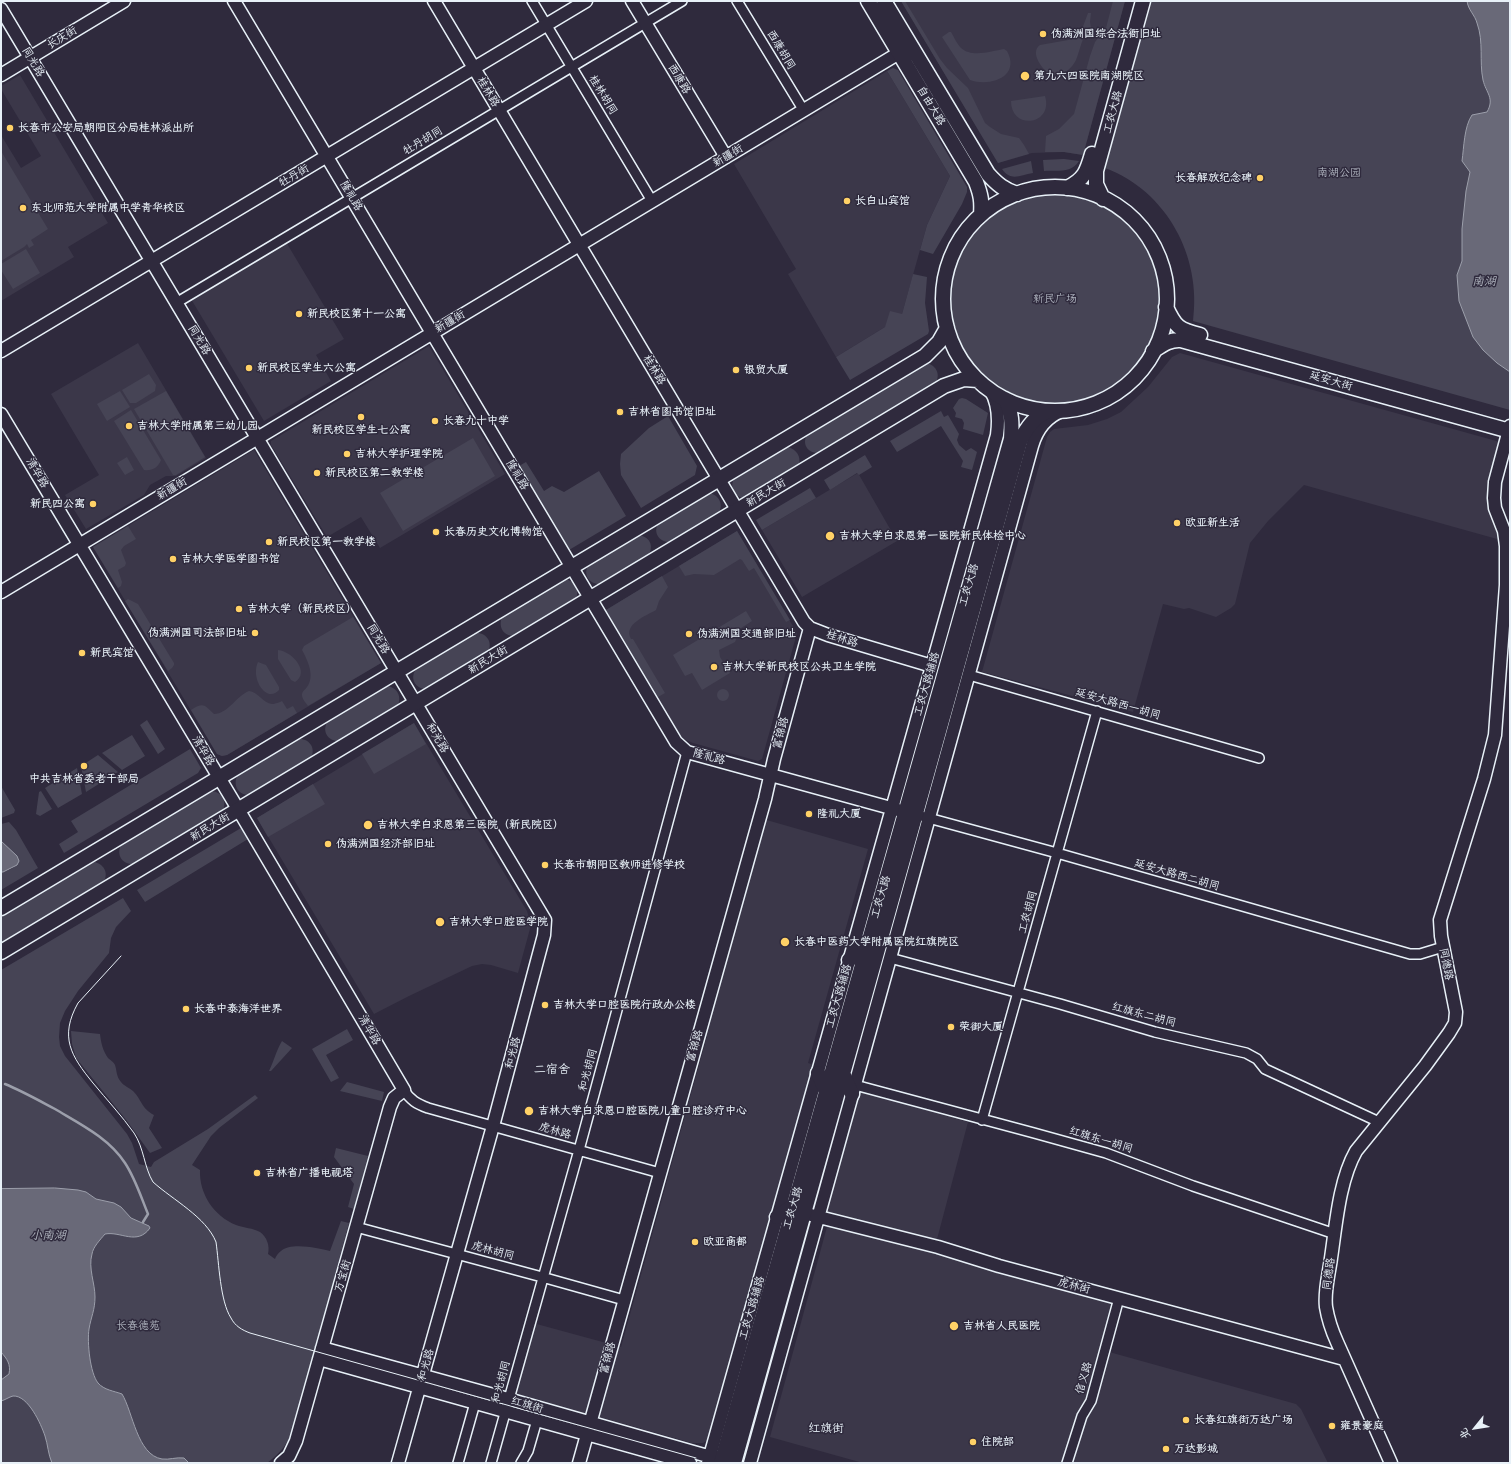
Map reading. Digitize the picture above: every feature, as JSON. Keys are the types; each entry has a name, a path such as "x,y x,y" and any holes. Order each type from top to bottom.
{"main road":[{"name":"自由大路","path":"868,1 976,182 981,194 981,215"},
{"name":"自由大路","path":"884,1 988,174 1001,187 1017,194"},
{"name":"工农大路","path":"1067,188 1081,180 1088,169 1134,1"},
{"name":"工农大路","path":"1103,199 1096,184 1096,172 1143,1"},
{"path":"1041,188 1067,188 1085,192 1103,199 1127,214 1140,227 1156,252 1164,275 1166,287 1166,307 1161,334 1154,351 1137,375 1119,391 1098,402 1074,409 1048,411 1026,407 1005,399 991,391 978,380 960,358 954,348 947,328 943,300 945,276 948,264 958,241 969,226 981,215 1003,200 1017,194 1041,188"},
{"name":"延安大街","path":"1166,307 1172,320 1184,331 1399,390 1510,428"},
{"path":"1,908 925,356 939,342 947,328"},
{"name":"延安大街","path":"1154,351 1174,339 1181,340 1510,428"},
{"name":"新民大街","path":"1,952 944,386 964,379 978,380"},
{"name":"工农大路","path":"721,1462 799,1209 843,1073 910,813 1010,439 1012,418 1005,399"},
{"name":"工农大路","path":"799,1209 826,1092 868,943 910,813 1020,442 1030,423 1039,415 1048,411"},
{"path":"849,960 868,943"},
{"path":"818,1073 826,1092"},
{"path":"843,1073 854,1089"},
{"path":"777,1217 799,1209"}],"street":[{"name":"长庆街","path":"1,76 124,1"},
{"name":"隆礼路","path":"234,1 676,742 687,752 910,813"},
{"name":"桂林路","path":"434,1 804,622 810,628 828,636 932,666"},
{"name":"桂林胡同","path":"532,1 652,201"},
{"name":"牡丹街","path":"1,351 586,1"},
{"name":"西康路","path":"632,1 726,157"},
{"name":"牡丹胡同","path":"176,303 682,1"},
{"name":"西康胡同","path":"738,1 804,111"},
{"name":"同光路","path":"1,9 397,671"},
{"name":"新疆街","path":"1,592 899,53"},
{"name":"工农大路辅路","path":"750,1463 890,958 932,666 997,435 998,411 991,391"},
{"name":"工农大路辅路","path":"721,1462 777,1217 849,960 969,675 1035,436 1044,422 1062,411"},
{"name":"清华路","path":"1,414 238,809 404,1090"},
{"name":"同德路","path":"1392,1463 1330,1325 1326,1307 1326,1291 1345,1177 1350,1163 1356,1152 1379,1122 1450,1034 1455,1023 1456,1012 1443,948 1440,920 1484,779 1495,735 1506,585 1504,531 1495,508 1494,498 1495,482 1510,428"},
{"name":"富锦路","path":"578,1463 771,774 810,628"},
{"name":"和光路","path":"397,671 545,920 544,934 493,1126 398,1463"},
{"name":"延安大路西一胡同","path":"969,675 1260,758"},
{"name":"工农胡同","path":"982,1120 1097,711"},
{"name":"和光胡同","path":"490,1463 579,1150 687,752"},
{"name":"延安大路西二胡同","path":"910,813 1410,954 1420,954 1443,948"},
{"name":"红旗东二胡同","path":"890,958 1155,1032 1246,1053 1257,1059 1265,1069 1379,1122"},
{"name":"红旗东一胡同","path":"854,1089 1034,1133 1106,1153 1193,1186 1335,1234"},
{"name":"虎林路","path":"404,1090 416,1104 422,1106 660,1173"},
{"name":"万宝街","path":"288,1461 296,1441 392,1102 394,1098 404,1090"},
{"name":"虎林街","path":"799,1209 818,1217 938,1247 999,1266 1344,1359"},
{"name":"虎林胡同","path":"356,1227 542,1276 624,1300"},
{"name":"信义路","path":"1067,1463 1082,1416 1091,1401 1119,1298"},
{"name":"红旗街","path":"321,1354 421,1381 508,1399 690,1463"},
{"name":"红旗街","path":"421,1381 475,1403 537,1420 588,1428 721,1462"},
{"path":"458,1463 475,1403"},
{"path":"521,1463 528,1451 537,1420"}],"shaded area":[{"name":"第九六四医院南湖院区","path":"901,1 1125,1 1083,155 1064,152 1032,153 998,163"},
{"name":"长白山宾馆","path":"887,71 950,176 927,225 902,314 885,327 836,357 788,274 796,269 734,164"},
{"path":"20,75 108,223 68,247 74,257 1,301 1,135 21,168 41,156 1,89 1,86"},
{"path":"286,242 344,339 316,355 331,381 264,421 191,299"},
{"name":"吉林大学附属第三幼儿园","path":"138,343 206,458 176,476 166,476 150,485 144,495 86,529 65,495 99,475 51,394"},
{"path":"429,346 505,474 380,548 361,517 327,537 271,445 271,441"},
{"path":"1180,353 1500,442 1488,490 1489,499 1498,530 1497,539 1304,485 1268,521 1250,543 1235,604 1231,608 1216,617 1189,608 1184,609 1163,604 1133,712 982,672 1047,437 1050,432 1054,429 1088,425 1107,419 1121,412 1148,387 1172,357"},
{"name":"吉林大学（新民校区）","path":"254,450 381,663 227,755 222,756 217,754 93,547"},
{"name":"吉林大学白求恩第一医院新民体检中心","path":"858,473 897,541 802,597 762,530"},
{"name":"吉林大学新民校区公共卫生学院","path":"737,531 797,633 762,759 758,761 693,743 680,735 606,610"},
{"path":"414,723 527,911 531,925 518,973 491,965 482,964 472,966 374,1014 257,818"},
{"path":"763,819 868,849 808,1063 814,1065 710,1436 708,1440 703,1443 692,1443 514,1393 533,1323 621,1347 707,1036 703,1034"},
{"path":"858,1091 968,1122 936,1243 824,1214"},
{"name":"吉林省人民医院","path":"828,1223 1115,1302 1102,1350 1296,1404 1301,1409 1328,1463 863,1463 770,1437"}],"green space":[{"path":"901,1 905,1 940,59 947,68 968,88 985,123 1001,134 1019,138 1029,154 998,163"},
{"path":"1113,1 1125,1 1083,155 1064,152 1045,152 1046,136 1059,129 1074,114 1090,56 1095,42 1106,28"},
{"name":"南湖公园","path":"1152,1 1510,1 1510,410 1193,321 1194,297 1192,273 1176,229 1162,210 1146,193 1127,179 1105,168"},
{"path":"1088,13 1091,13 1091,28 1083,39 1076,60 1062,75 1057,78 1050,76 1038,61 1036,56 1037,48 1040,45 1074,39 1081,32"},
{"path":"951,32 961,48 971,53 1004,49 1007,51 1010,60 1010,67 1007,73 994,81 978,82 970,80 942,37"},
{"path":"893,68 898,70 967,187 967,192 962,204 933,254 920,250 927,225 950,176 887,71"},
{"path":"1045,96 1046,106 1043,113 1038,118 1031,121 1024,120 1018,117 1013,111 1011,101"},
{"path":"1,151 48,229 31,240 34,245 29,248 27,244 1,261"},
{"path":"1064,159 1079,161 1068,170 1044,171 1043,160"},
{"path":"1031,161 1033,173 1012,177 1005,173 1002,169"},
{"name":"新民广场","path":"1055,195 1075,197 1104,207 1121,219 1135,233 1147,250 1151,259 1157,279 1159,299 1157,319 1147,348 1135,365 1121,379 1104,391 1095,395 1075,401 1055,403 1035,401 1006,391 989,379 975,365 963,348 959,339 953,319 951,299 953,279 963,250 975,233 989,219 1006,207 1015,203 1035,197"},
{"path":"26,249 40,273 13,289 1,270 1,264"},
{"path":"913,274 927,277 925,303 929,331 928,334 850,380 836,357 885,327 890,311 902,314"},
{"path":"927,363 933,366 937,371 938,377 935,384 820,453 812,452 806,447 805,440 808,433"},
{"path":"149,374 156,385 155,391 136,403 130,403 122,390"},
{"path":"120,391 130,407 107,421 97,404"},
{"path":"166,391 205,457 176,475 173,475 134,409"},
{"path":"962,398 988,413 983,435 963,429 964,423 962,419 955,417 956,413 953,408 959,399"},
{"path":"131,410 161,460 156,467 150,470 144,470 114,421"},
{"path":"941,411 944,417 948,415 959,434 957,440 959,445 966,451 971,448 977,452 972,470 961,467 963,461 941,426 897,452 890,441"},
{"path":"668,416 697,466 695,475 641,508 621,475 621,454 649,428"},
{"path":"473,438 495,476 403,531 380,493"},
{"path":"788,447 798,454 799,465 747,498 739,497 734,492 732,485 735,477"},
{"path":"865,455 872,467 859,475 857,473 830,490 824,480"},
{"path":"127,457 134,470 125,475 117,463"},
{"path":"526,462 544,491 552,486 564,492 599,471 626,516 569,550 519,468 519,466"},
{"path":"810,488 816,498 762,530 756,520"},
{"path":"710,493 716,496 720,501 721,508 718,515 671,542 660,539 656,529 659,522"},
{"path":"128,526 136,539 124,546 121,550 126,563 125,566 118,570 122,582 121,586 118,588 93,547"},
{"path":"737,531 790,620 786,622 754,568 749,571 740,559 714,575 694,574 685,576 679,566"},
{"path":"640,535 647,538 650,543 651,549 648,556 601,584 590,581 586,571 589,564"},
{"path":"662,576 668,587 659,601 656,610 637,621 630,629 629,634 665,693 658,697 606,610"},
{"path":"562,579 567,579 576,586 577,596 575,600 516,636 508,635 502,630 501,619 503,615"},
{"path":"128,599 138,604 174,663 172,668 168,671 125,601"},
{"path":"746,611 752,621 741,628 735,642 719,650 720,657 730,673 702,690 692,673 685,676 673,655"},
{"path":"353,617 381,663 308,706 302,695 309,683 311,673 302,650 304,646"},
{"path":"475,633 483,634 488,639 490,646 487,654 428,689 417,686 413,676 416,669"},
{"path":"278,650 290,655 298,663 301,673 295,682 291,680 278,659"},
{"path":"258,662 266,665 279,687 279,690 274,694 265,692 258,682 256,669"},
{"path":"385,686 393,688 398,693 399,703 397,707 340,741 329,738 325,728 328,721"},
{"path":"721,689 725,689 729,695 725,701 721,701 717,697 717,693"},
{"path":"249,691 255,693 266,702 273,704 282,701 287,709 293,706 297,713 227,755 222,756 217,754 191,710 201,705 208,708 214,714 219,713 228,708 244,693"},
{"path":"147,720 165,749 158,754 140,725"},
{"path":"414,723 426,744 374,774 362,754"},
{"path":"132,735 145,756 122,770 102,753"},
{"path":"298,739 306,740 311,745 313,752 310,760 251,795 243,794 237,789 236,778 238,774"},
{"path":"190,749 201,768 198,773 64,853 59,844 78,832 71,821"},
{"path":"98,755 118,772 86,792 81,766"},
{"path":"77,768 82,794 58,808 45,788"},
{"path":"313,784 325,804 268,837 257,818"},
{"path":"1,786 15,810 14,813 1,818"},
{"path":"41,791 52,809 40,816 36,814 39,792"},
{"path":"210,791 218,793 223,798 224,808 222,812 134,864 123,861 119,851 122,843"},
{"path":"9,822 16,830 38,868 1,890 1,872 14,867 19,861 17,856 1,841 1,824"},
{"path":"241,828 248,839 145,902 137,890"},
{"path":"95,862 101,865 105,870 106,876 103,883 1,945 1,915 87,864"},
{"name":"长春德苑","path":"123,898 131,911 116,927 111,938 109,953 78,991 65,1011 60,1023 59,1037 60,1046 65,1056 127,1134 132,1143 139,1164 151,1167 154,1162 208,1129 255,1095 258,1098 211,1136 192,1165 200,1170 202,1187 209,1203 228,1221 260,1232 267,1242 269,1248 268,1254 275,1259 277,1255 285,1248 291,1247 305,1246 330,1251 341,1221 349,1223 334,1278 336,1279 291,1436 280,1451 267,1463 1,1463 1,970"},
{"path":"347,1029 353,1040 326,1055 339,1078 331,1082 312,1049"},
{"path":"71,1031 100,1034 104,1050 108,1058 114,1064 119,1080 136,1094 146,1110 154,1115 149,1128 162,1148 150,1153 127,1121 76,1058 72,1044"},
{"path":"282,1041 292,1048 271,1071 269,1071 278,1048"},
{"path":"347,1082 384,1092 382,1101 340,1091"},
{"path":"336,1148 368,1156 354,1209 348,1207 354,1184 334,1157"}],"water":[{"name":"南湖","path":"1467,1 1510,1 1510,372 1497,363 1483,350 1473,337 1459,301 1457,275 1462,261 1462,229 1466,191 1470,172 1462,161 1465,137 1467,125 1472,115 1487,112 1490,103 1483,80 1479,30"},
{"path":"1,841 17,856 19,861 17,865 3,872 1,872"},
{"name":"小南湖","path":"55,1188 86,1192 96,1199 114,1203 121,1207 131,1218 149,1226 150,1228 140,1236 134,1237 117,1234 105,1234 93,1251 91,1270 95,1297 88,1335 90,1357 93,1372 98,1383 106,1389 122,1394 141,1441 147,1450 154,1456 162,1459 184,1458 189,1463 52,1463 43,1431 29,1405 19,1397 13,1396 1,1401 1,1380 9,1374 9,1367 8,1362 1,1352 1,1189"}],"waterway":[{"path":"5,1084 74,1120 111,1146 125,1163 138,1188 148,1214 143,1222"}],"tram line":[{"path":"121,956 78,1003 72,1015 69,1026 70,1046 85,1073 134,1133 140,1145 153,1182 188,1209 205,1225 211,1233 216,1242 220,1282 224,1302 227,1311 237,1325 250,1333 696,1458"}],"place":[{"name":"伪满洲国综合法衙旧址","path":"1043,34"},
{"name":"第九六四医院南湖院区","path":"1025,76"},
{"name":"长春市公安局朝阳区分局桂林派出所","path":"10,128"},
{"name":"长春解放纪念碑","path":"1260,178"},
{"name":"长白山宾馆","path":"847,201"},
{"name":"东北师范大学附属中学青华校区","path":"23,208"},
{"name":"新民校区第十一公寓","path":"299,314"},
{"name":"新民校区学生六公寓","path":"249,368"},
{"name":"银贸大厦","path":"736,370"},
{"name":"吉林省图书馆旧址","path":"620,412"},
{"name":"新民校区学生七公寓","path":"361,417"},
{"name":"长春九十中学","path":"435,421"},
{"name":"吉林大学附属第三幼儿园","path":"129,426"},
{"name":"吉林大学护理学院","path":"347,454"},
{"name":"新民校区第二教学楼","path":"317,473"},
{"name":"新民四公寓","path":"93,504"},
{"name":"欧亚新生活","path":"1177,523"},
{"name":"长春历史文化博物馆","path":"436,532"},
{"name":"吉林大学白求恩第一医院新民体检中心","path":"830,536"},
{"name":"新民校区第一教学楼","path":"269,542"},
{"name":"吉林大学医学图书馆","path":"173,559"},
{"name":"吉林大学（新民校区）","path":"239,609"},
{"name":"伪满洲国司法部旧址","path":"255,633"},
{"name":"伪满洲国交通部旧址","path":"689,634"},
{"name":"新民宾馆","path":"82,653"},
{"name":"吉林大学新民校区公共卫生学院","path":"714,667"},
{"name":"中共吉林省委老干部局","path":"84,766"},
{"name":"隆礼大厦","path":"809,814"},
{"name":"吉林大学白求恩第三医院（新民院区）","path":"368,825"},
{"name":"伪满洲国经济部旧址","path":"328,844"},
{"name":"长春市朝阳区教师进修学校","path":"545,865"},
{"name":"吉林大学口腔医学院","path":"440,922"},
{"name":"长春中医药大学附属医院红旗院区","path":"785,942"},
{"name":"吉林大学口腔医院行政办公楼","path":"545,1005"},
{"name":"长春中泰海洋世界","path":"186,1009"},
{"name":"荣御大厦","path":"951,1027"},
{"name":"吉林大学白求恩口腔医院儿童口腔诊疗中心","path":"529,1111"},
{"name":"吉林省广播电视塔","path":"257,1173"},
{"name":"欧亚商都","path":"695,1242"},
{"name":"吉林省人民医院","path":"954,1326"},
{"name":"长春红旗街万达广场","path":"1186,1420"},
{"name":"雍景豪庭","path":"1332,1426"},
{"name":"住院部","path":"973,1442"},
{"name":"万达影城","path":"1166,1449"}],"district":[{"name":"二宿舍","path":"552,1070"},
{"name":"红旗街","path":"826,1429"}]}
